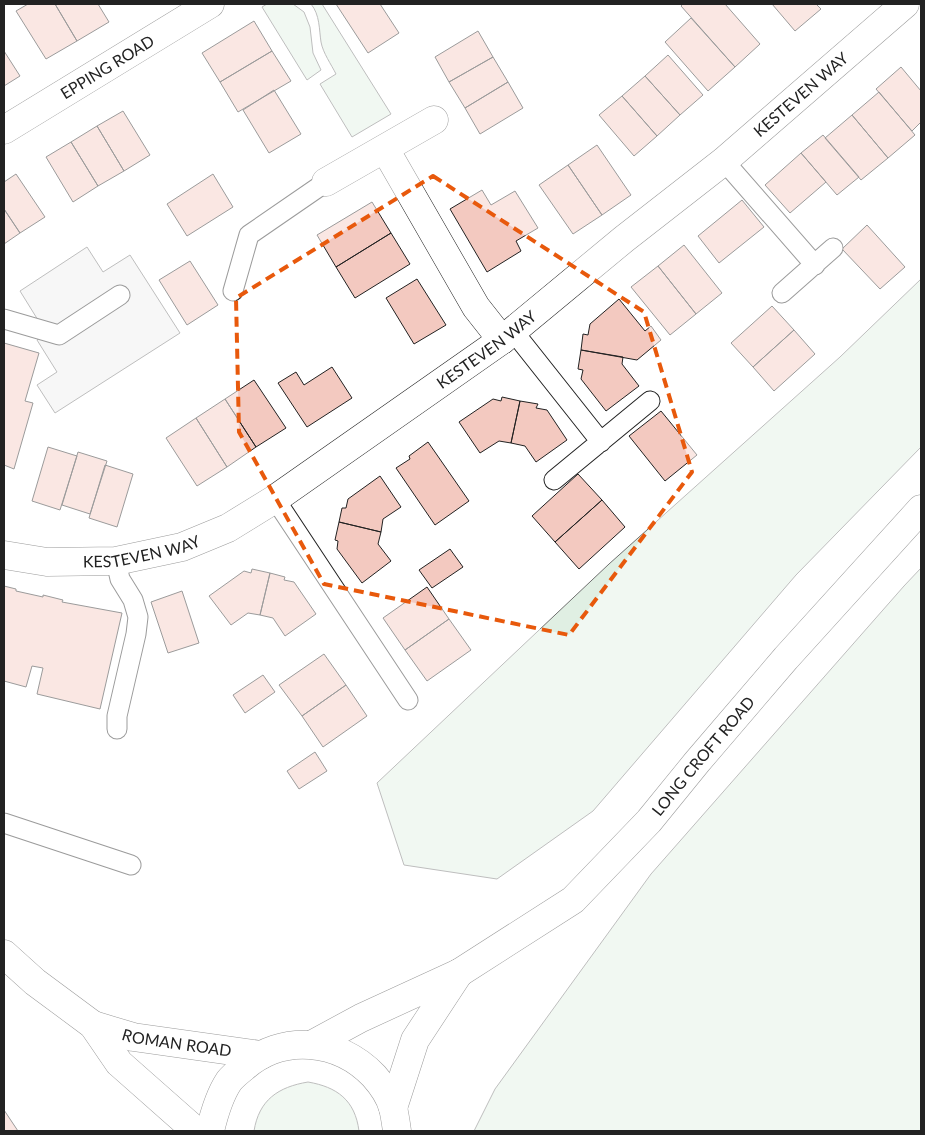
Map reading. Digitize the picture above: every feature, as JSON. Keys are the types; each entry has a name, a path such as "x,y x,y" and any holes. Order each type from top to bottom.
{"street":[{"name":"EPPING ROAD","path":"4,130 210,4"},
{"name":"KESTEVEN WAY","path":"4,555 46,562 116,561 182,547 228,528 275,498 508,335 624,239 724,161 905,4"},
{"path":"326,182 434,120"},
{"path":"385,149 476,307 508,335"},
{"name":"LONG CROFT ROAD","path":"313,1044 362,1018 459,973 573,900 650,821 697,762 786,658 921,509"},
{"name":"ROMAN ROAD","path":"4,954 35,982 93,1025 119,1063 196,1131"},
{"name":"LONG CROFT ROAD","path":"395,1119 414,1040 459,973"},
{"name":"ROMAN ROAD","path":"93,1025 141,1038 261,1055"},
{"path":"210,1131 215,1108 230,1080 253,1059 282,1047 313,1044 339,1051 362,1064 381,1084 395,1119"}],"lane":[{"path":"724,161 815,264"},
{"path":"233,291 249,235 326,182"},
{"path":"782,293 834,248"},
{"path":"4,319 58,335 120,295"},
{"path":"508,335 601,442"},
{"path":"554,480 650,401"},
{"path":"275,498 408,700"},
{"path":"116,561 120,579 133,600 138,617 136,634 117,716 117,730"},
{"path":"5,826 131,865"}],"highlighted area":[{"path":"433,176 644,312 692,472 569,635 324,584 239,432 236,298"}],"green space":[{"path":"267,4 293,4 304,12 310,27 313,53 321,70 307,80 262,7"},
{"path":"311,4 322,4 391,114 352,137 320,84 336,74 322,46 318,17"},
{"path":"921,279 921,447 796,575 593,811 497,879 404,865 377,783 609,564 840,357"},
{"path":"921,568 921,1131 474,1131 495,1089 651,874"},
{"path":"308,1082 328,1087 343,1097 353,1111 359,1131 254,1131 260,1111 265,1103 288,1087"}],"shaded area":[{"path":"87,247 103,272 130,255 180,333 55,413 37,385 57,372 37,340 46,333 20,291"}],"building":[{"path":"28,4 55,4 77,41 46,59 16,11"},
{"path":"55,4 98,4 109,22 77,41"},
{"path":"336,4 380,4 399,33 368,53"},
{"path":"683,4 725,4 760,44 735,67 681,6"},
{"path":"772,4 816,4 821,9 795,31"},
{"path":"691,18 735,67 708,91 665,42"},
{"path":"254,21 272,51 220,82 202,53"},
{"path":"478,31 493,57 449,82 435,57"},
{"path":"4,51 20,76 4,86"},
{"path":"272,51 291,81 238,112 220,82"},
{"path":"668,55 703,95 680,115 645,76"},
{"path":"493,57 508,82 465,108 449,82"},
{"path":"901,67 921,91 921,122 912,131 876,89"},
{"path":"645,76 680,115 657,136 622,96"},
{"path":"508,82 523,108 480,134 465,108"},
{"path":"274,90 301,134 269,153 243,110"},
{"path":"879,92 915,135 888,158 852,115"},
{"path":"622,96 657,136 634,156 599,115"},
{"path":"123,111 150,155 124,171 97,126"},
{"path":"852,115 888,158 861,180 825,138"},
{"path":"97,126 124,171 98,186 71,142"},
{"path":"823,135 859,177 837,195 801,153"},
{"path":"71,142 98,186 73,202 46,157"},
{"path":"597,145 631,195 602,215 568,165"},
{"path":"801,153 826,182 790,213 765,185"},
{"path":"568,165 602,215 573,234 539,185"},
{"path":"16,174 45,217 20,233 4,209 4,182"},
{"path":"213,174 233,207 187,236 167,204"},
{"path":"482,190 491,205 515,191 538,228 516,241 521,251 487,272 450,209"},
{"path":"742,200 764,227 719,263 698,236"},
{"path":"372,202 391,233 336,267 317,235"},
{"path":"4,209 20,233 4,244"},
{"path":"867,225 905,267 880,289 842,249"},
{"path":"391,233 410,264 355,298 336,267"},
{"path":"684,245 722,293 696,314 658,266"},
{"path":"190,261 218,305 187,325 159,280"},
{"path":"658,266 696,314 670,335 631,287"},
{"path":"417,279 446,325 414,344 386,298"},
{"path":"619,299 645,331 651,326 661,340 637,360 581,350 583,334 588,335 590,324"},
{"path":"772,306 794,330 753,367 731,343"},
{"path":"794,330 815,354 774,391 753,367"},
{"path":"4,343 39,353 25,401 33,403 14,469 4,465"},
{"path":"581,350 623,357 622,364 639,386 606,411 581,379 583,370 578,369"},
{"path":"332,367 352,398 307,427 278,383 296,372 304,385"},
{"path":"254,380 286,428 256,447 225,399"},
{"path":"502,397 520,401 511,443 499,441 480,453 459,422 493,399 501,401"},
{"path":"225,399 256,447 227,467 196,418"},
{"path":"520,401 538,404 536,408 547,410 567,440 536,462 525,446 511,443"},
{"path":"661,411 697,455 665,481 629,436"},
{"path":"196,418 227,467 197,486 166,438"},
{"path":"428,442 469,501 435,525 396,468 410,459 409,456"},
{"path":"48,447 77,456 60,510 32,501"},
{"path":"78,452 107,461 90,514 62,505"},
{"path":"105,465 133,474 117,527 89,518"},
{"path":"578,474 602,500 555,542 532,516"},
{"path":"380,476 401,507 383,519 381,532 339,522 342,508 346,508 348,499"},
{"path":"602,500 625,527 579,569 555,542"},
{"path":"339,522 381,532 378,544 391,561 362,583 337,549 338,541 335,540"},
{"path":"450,549 463,567 432,588 419,570"},
{"path":"252,569 270,573 260,615 248,613 231,625 209,596 244,571 251,573"},
{"path":"270,573 285,577 284,580 294,582 316,614 285,636 273,618 260,615"},
{"path":"4,586 16,589 16,591 63,600 62,602 122,613 100,709 37,694 43,668 32,666 26,687 4,681"},
{"path":"427,587 449,619 405,650 383,618"},
{"path":"182,591 199,643 168,653 151,602"},
{"path":"449,619 471,650 427,681 405,650"},
{"path":"324,654 346,685 302,716 279,685"},
{"path":"263,675 275,692 245,713 233,695"},
{"path":"346,685 367,716 323,747 302,716"},
{"path":"315,752 327,771 299,789 287,771"},
{"path":"4,1110 18,1131 4,1131"}]}
